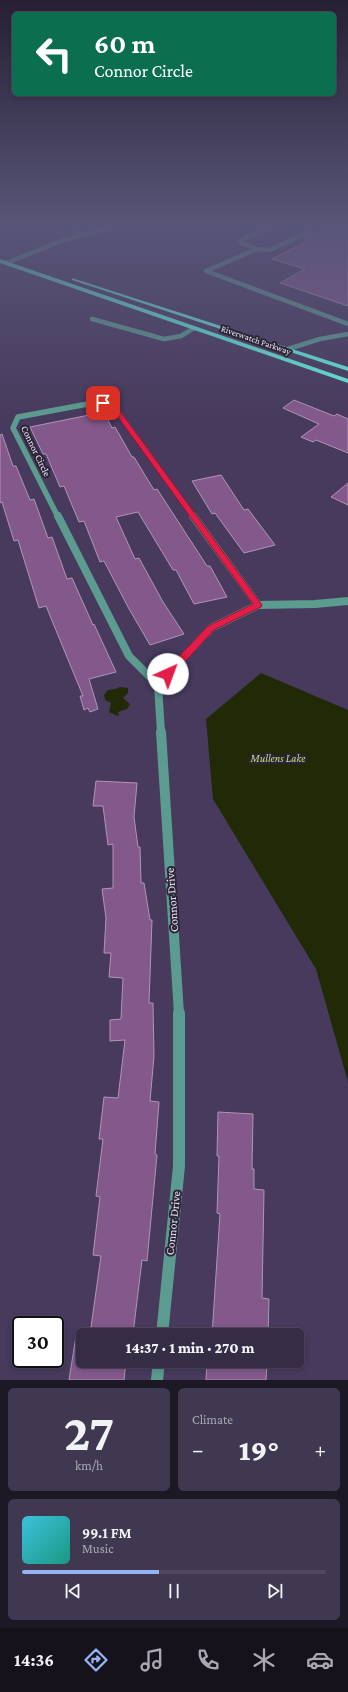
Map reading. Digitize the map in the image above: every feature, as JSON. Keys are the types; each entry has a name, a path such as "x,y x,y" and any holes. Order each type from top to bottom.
{"main road":[{"name":"Riverwatch Parkway","path":"79,288 348,381"},
{"name":"Riverwatch Parkway","path":"101,288 348,368"}],"street":[{"path":"253,288 348,324"},
{"path":"92,319 164,339 181,336 194,328"},
{"path":"288,349 320,339 348,334"},
{"name":"Connor Circle","path":"158,685 129,656 13,428 18,418 93,403 112,404 258,605"},
{"path":"158,685 211,628 258,605 315,604 348,601"},
{"name":"Connor Drive","path":"158,685 179,999 179,1166 163,1328"},
{"path":"157,1380 158,1368"}],"water":[{"name":"Mullens Lake","path":"261,673 348,710 348,1082 316,969 213,799 206,719"},
{"path":"120,687 128,688 128,693 123,698 130,704 127,709 118,712 119,715 117,716 109,712 111,703 105,700 104,695 108,690"}],"building":[{"path":"296,288 348,288 348,306"},
{"path":"294,400 334,416 337,414 348,419 348,453 316,440 313,442 301,437 319,424 283,408"},
{"path":"104,412 112,428 115,427 132,457 134,457 154,490 157,489 207,566 210,566 227,597 194,604 176,570 173,570 138,512 116,517 135,559 139,558 163,602 184,634 150,645 104,561 100,562 84,521 79,522 64,486 60,487 46,454 43,454 30,427"},
{"path":"2,434 13,466 16,466 30,500 34,499 48,538 52,537 67,579 72,578 116,672 89,679 98,709 90,712 88,708 84,710 80,696 83,696 46,606 39,608 18,540 14,541 2,502 0,503 0,435"},
{"path":"221,475 244,510 248,509 275,545 244,553 215,513 212,514 192,481"},
{"path":"348,483 348,505 331,497"},
{"path":"96,781 137,783 134,817 138,847 140,847 141,883 144,883 150,920 152,920 149,1003 153,1003 154,1056 150,1101 159,1102 155,1154 157,1155 147,1261 142,1260 134,1328 91,1327 101,1256 93,1255 100,1197 96,1196 103,1139 99,1139 104,1097 118,1098 125,1040 110,1041 110,1020 121,1019 123,978 109,977 111,953 104,953 106,918 102,889 113,888 113,844 108,845 103,806 93,806"},
{"path":"218,1112 253,1114 252,1169 254,1169 254,1189 264,1190 262,1298 269,1299 268,1328 212,1328 220,1214 217,1213 219,1156 217,1156"},
{"path":"76,1336 76,1368 125,1368 124,1380 69,1380"},
{"path":"207,1368 267,1368 266,1380 206,1380"}],"route":[{"path":"103,403 112,404 258,605 211,628 168,674"}]}
